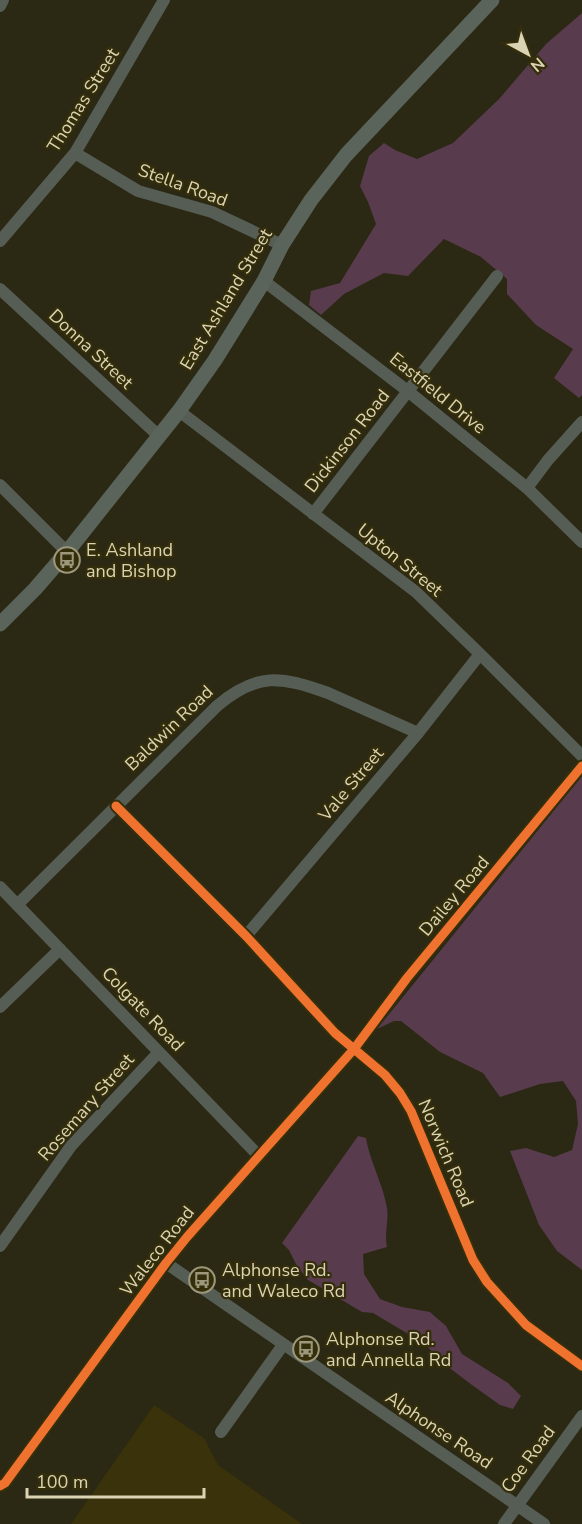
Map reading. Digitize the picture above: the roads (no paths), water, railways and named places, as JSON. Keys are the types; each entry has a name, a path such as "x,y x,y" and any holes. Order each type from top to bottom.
{"main road":[{"name":"East Ashland Street","path":"0,624 67,552 179,411 215,360 311,200 346,155 492,0"}],"street":[{"path":"0,6 3,0"},
{"name":"Thomas Street","path":"0,241 75,153 164,0"},
{"name":"Stella Road","path":"75,153 138,191 212,212 282,245"},
{"name":"Dickinson Road","path":"313,514 498,276"},
{"name":"Eastfield Drive","path":"264,281 408,392 527,488 582,542"},
{"name":"Donna Street","path":"0,289 159,436"},
{"name":"Upton Street","path":"179,411 416,592 582,756"},
{"path":"527,488 582,422"},
{"path":"0,485 67,552"},
{"name":"Vale Street","path":"246,936 418,733 480,654"},
{"name":"Baldwin Road","path":"17,905 217,706 238,689 250,684 278,680 296,683 328,693 418,733"},
{"name":"Dailey Road","path":"354,1049 407,978 582,766"},
{"name":"Norwich Road","path":"116,806 246,936 335,1033 386,1075 411,1111 473,1260 487,1282 526,1325 582,1366"},
{"name":"Colgate Road","path":"0,887 259,1156"},
{"path":"0,1007 60,949"},
{"name":"Waleco Road","path":"0,1486 6,1482 166,1263 354,1049"},
{"name":"Rosemary Street","path":"0,1246 71,1146 159,1052"},
{"name":"Alphonse Road","path":"166,1263 544,1524"},
{"path":"221,1432 283,1345"},
{"name":"Coe Road","path":"504,1524 582,1416"}],"place":[{"name":"E. Ashland and Bishop","path":"67,560"},
{"name":"Alphonse Rd. and Waleco Rd","path":"202,1280"},
{"name":"Alphonse Rd. and Annella Rd","path":"306,1349"}]}
